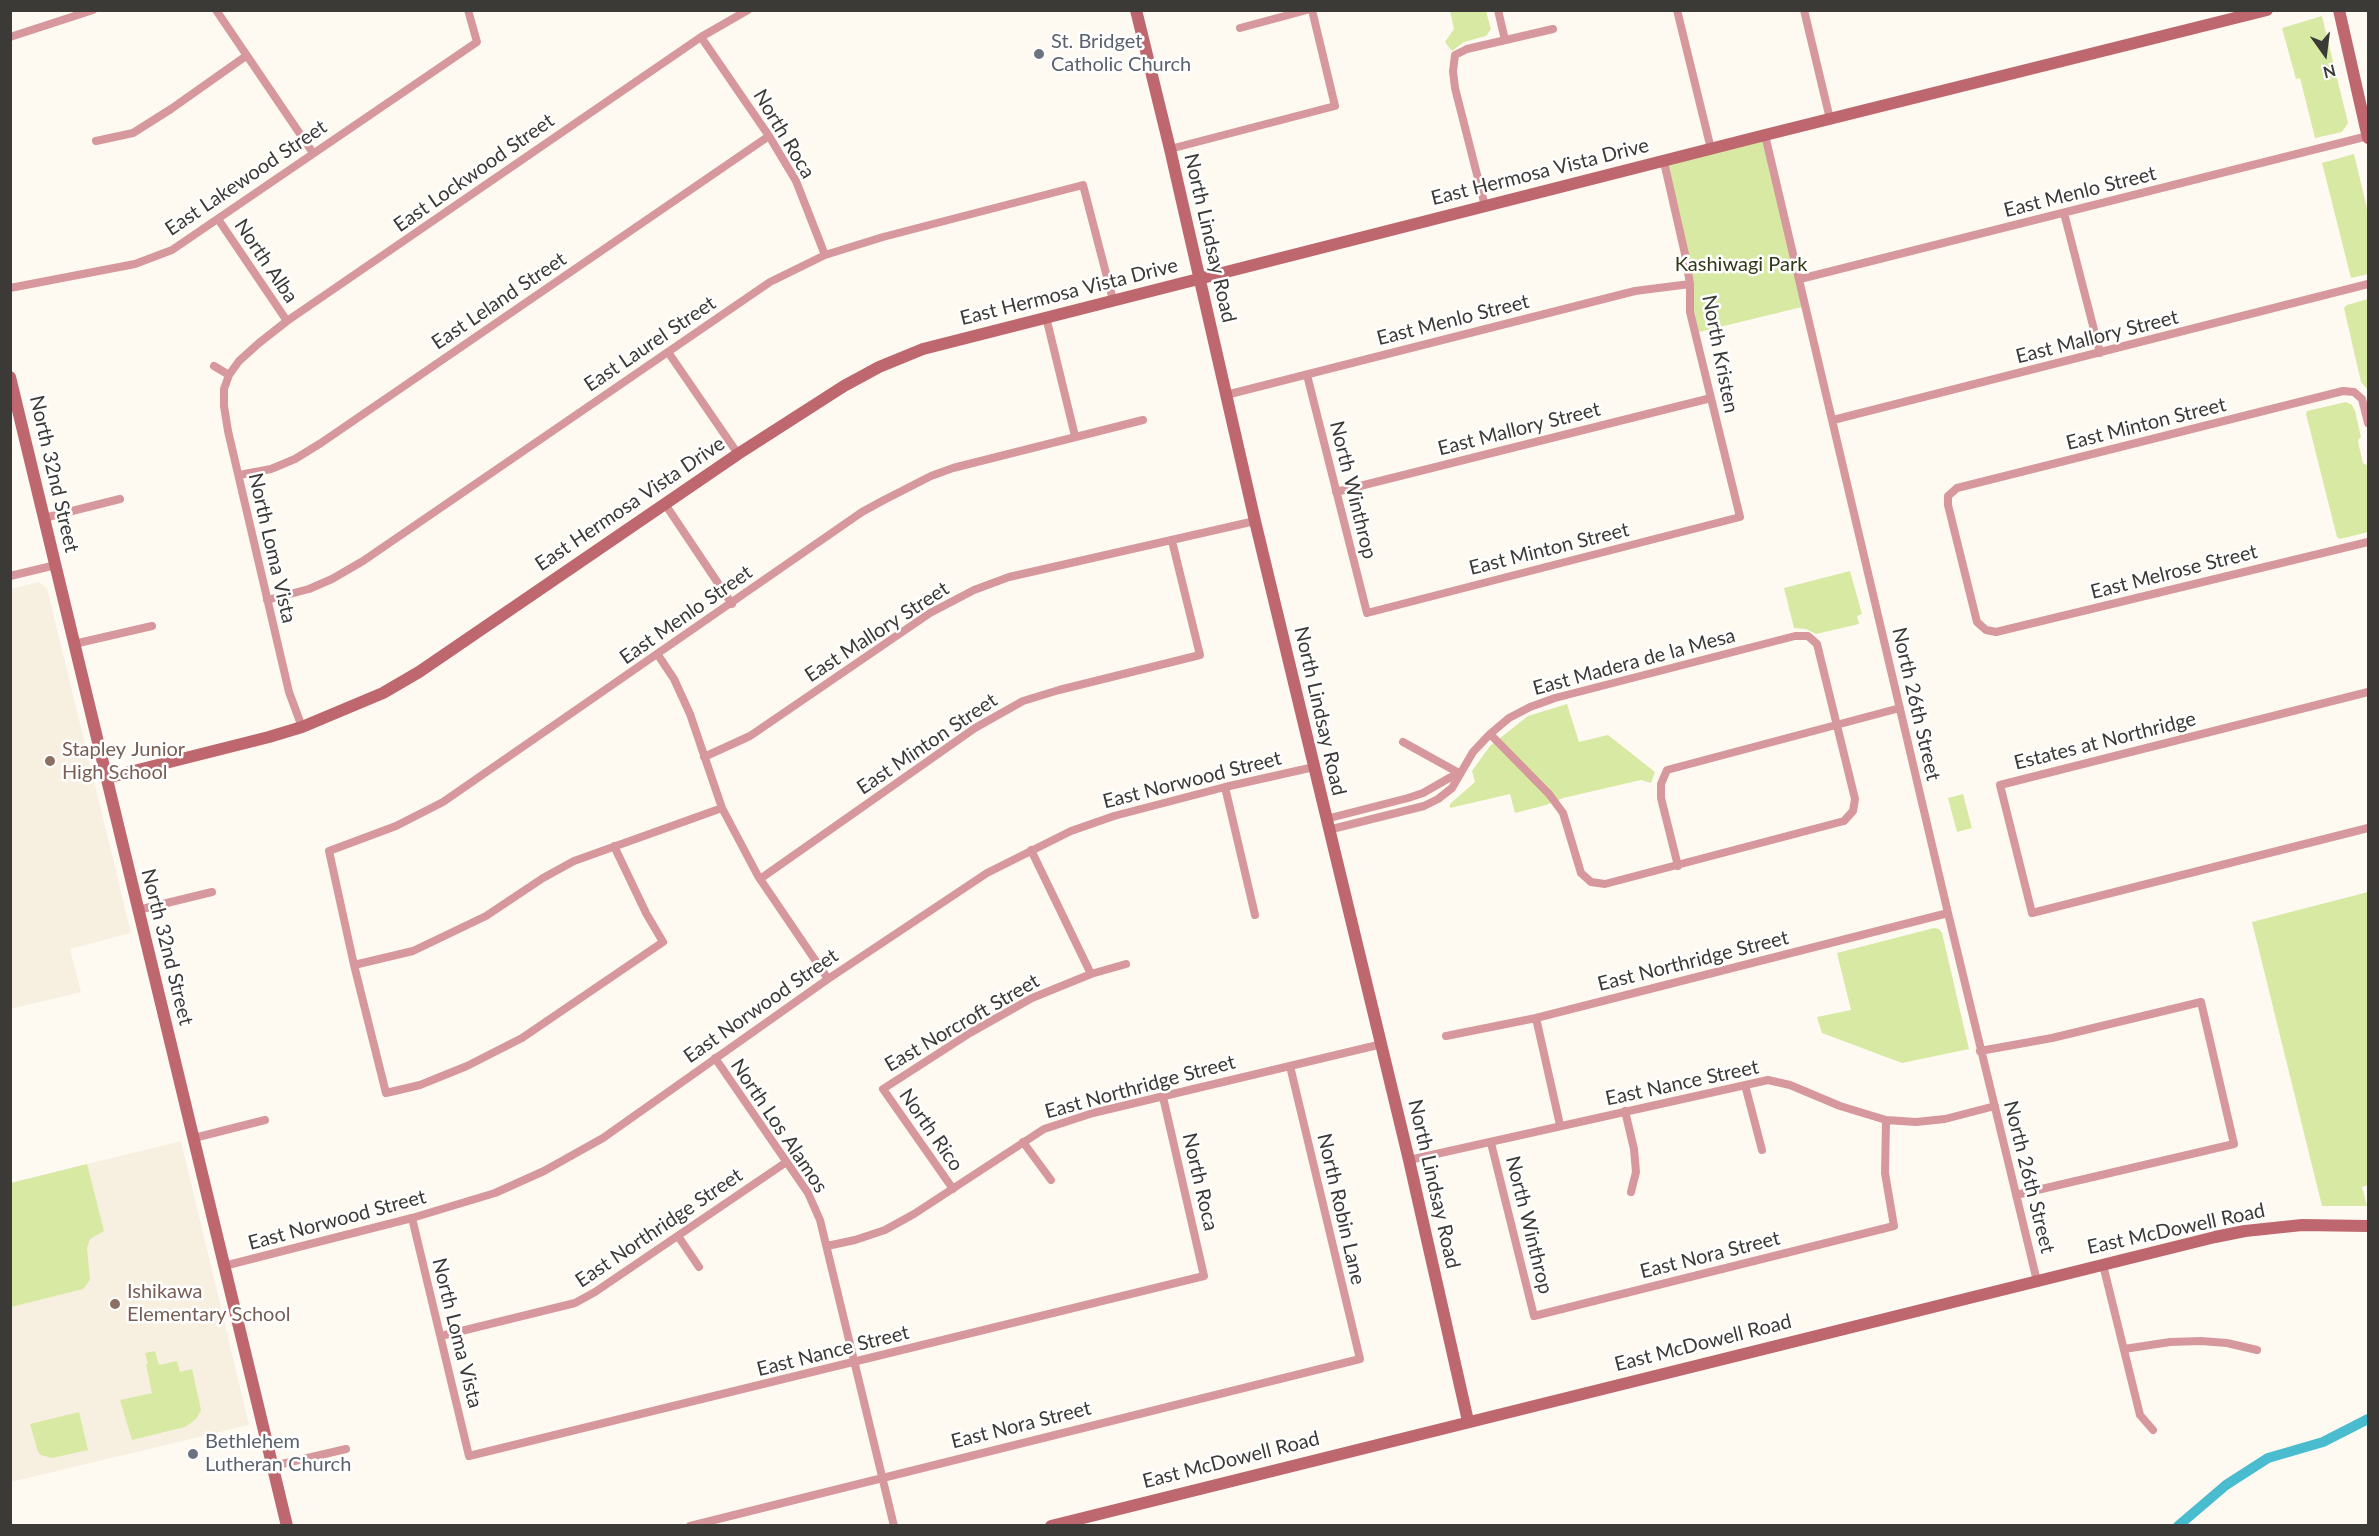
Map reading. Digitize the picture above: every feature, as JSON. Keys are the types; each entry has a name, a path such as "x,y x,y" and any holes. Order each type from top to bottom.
{"street":[{"path":"10,37 93,10"},
{"path":"216,10 312,153"},
{"name":"East Lakewood Street","path":"10,288 135,264 172,250 477,42 468,10"},
{"name":"East Lockwood Street","path":"229,375 239,361 287,321 701,37 748,10"},
{"name":"North Lindsay Road","path":"1136,10 1327,825 1382,1044 1468,1421"},
{"path":"1170,149 1335,106 1309,10 1240,28"},
{"path":"1498,10 1505,40"},
{"path":"1677,10 1711,149"},
{"path":"1803,10 1830,119"},
{"name":"East Hermosa Vista Drive","path":"106,778 302,727 383,693 419,672 738,454 844,386 879,367 923,349 2267,10"},
{"path":"2340,10 2368,137"},
{"path":"1485,206 1455,88 1453,71 1455,55 1467,49 1553,29"},
{"name":"North Roca","path":"701,37 769,136 796,181 825,255"},
{"path":"96,141 133,133 246,56"},
{"name":"North 26th Street","path":"1765,135 1980,1051 2037,1281"},
{"name":"East Leland Street","path":"239,475 270,469 295,459 321,443 769,136"},
{"name":"East Menlo Street","path":"1800,279 2368,137"},
{"name":"North Kristen","path":"1664,162 1680,225 1690,284 1690,312 1740,518"},
{"name":"East Laurel Street","path":"267,600 324,583 363,561 770,282 825,255 883,237 1083,185 1113,300"},
{"path":"2064,213 2100,353"},
{"name":"North Alba","path":"218,219 287,321"},
{"name":"East Menlo Street","path":"1226,395 1635,291 1690,284"},
{"name":"East Mallory Street","path":"1833,420 2368,284"},
{"path":"1046,317 1075,436"},
{"path":"668,352 738,454"},
{"path":"214,366 229,375"},
{"name":"North Loma Vista","path":"229,375 224,389 224,406 289,692 302,727"},
{"name":"North Winthrop","path":"1307,375 1367,613"},
{"name":"North 32nd Street","path":"10,377 287,1526"},
{"name":"East Minton Street","path":"1986,630 1977,622 1948,505 1948,496 1957,488 2343,391 2354,392 2362,399 2368,423"},
{"name":"East Mallory Street","path":"1336,492 1711,398"},
{"name":"East Menlo Street","path":"354,965 329,851 396,826 443,802 862,512 916,483 953,468 1143,420"},
{"path":"44,518 120,500"},
{"path":"665,504 732,604"},
{"name":"East Minton Street","path":"1367,613 1740,518"},
{"name":"East Mallory Street","path":"704,758 750,736 930,613 974,590 1009,577 1255,521"},
{"name":"East Minton Street","path":"760,879 975,728 1023,701 1200,655 1172,541"},
{"name":"East Melrose Street","path":"1986,630 1996,632 2368,542"},
{"path":"10,576 56,565"},
{"path":"74,644 152,626"},
{"name":"East Madera de la Mesa","path":"1327,825 1423,793 1459,773 1473,752 1490,734 1509,718 1530,707 1555,698 1795,636 1808,636 1817,644 1836,725"},
{"path":"658,655 674,679 690,714 722,808 760,879 828,979"},
{"name":"Estates at Northridge","path":"2368,692 2000,784 2032,913 2368,828"},
{"path":"1678,866 1661,798 1661,784 1667,770 1900,708"},
{"path":"1490,734 1549,794 1563,813 1581,873 1591,882 1605,884 1844,821 1853,811 1856,799 1836,725"},
{"path":"1403,742 1459,773"},
{"name":"East Norwood Street","path":"224,1266 412,1218 495,1193 544,1171 603,1138 828,979 987,873 1071,831 1114,816 1314,767"},
{"path":"1225,787 1255,915"},
{"path":"614,846 646,913 663,942 522,1038 467,1066 420,1085 386,1093 354,965 413,951 486,916 543,878 574,861 614,846 722,808"},
{"path":"1031,850 1091,974"},
{"path":"138,910 212,892"},
{"name":"East Northridge Street","path":"1446,1036 1536,1018 1948,913"},
{"name":"East Norcroft Street","path":"883,1089 970,1033 1032,998 1091,974 1126,964"},
{"path":"1980,1051 2052,1038 2201,1002 2234,1144 2016,1195"},
{"path":"1536,1018 1560,1125"},
{"name":"East Northridge Street","path":"827,1246 885,1230 984,1170 1044,1129 1069,1120 1163,1096 1382,1044"},
{"name":"North Los Alamos","path":"715,1058 785,1163 808,1193 820,1220 894,1526"},
{"name":"North Robin Lane","path":"1290,1066 1360,1359"},
{"name":"East Nance Street","path":"1409,1160 1768,1080 1790,1085 1851,1110 1886,1120 1916,1122 1945,1119 1995,1106"},
{"path":"1745,1085 1762,1149"},
{"name":"North Rico","path":"883,1089 953,1189"},
{"name":"North Roca","path":"1163,1096 1204,1276"},
{"path":"1626,1111 1636,1172 1631,1192"},
{"path":"194,1138 265,1120"},
{"name":"East Nora Street","path":"1534,1316 1894,1226 1885,1173 1886,1120"},
{"path":"1023,1142 1051,1180"},
{"name":"North Winthrop","path":"1491,1143 1534,1316"},
{"name":"East Northridge Street","path":"441,1336 575,1303 595,1293 785,1163"},
{"name":"North Loma Vista","path":"412,1218 470,1456"},
{"name":"East McDowell Road","path":"1051,1526 1468,1421 2245,1231 2301,1225 2368,1226"},
{"path":"678,1236 699,1268"},
{"path":"2103,1265 2140,1414 2153,1430"},
{"name":"East Nance Street","path":"470,1456 1204,1276"},
{"path":"2124,1349 2170,1342 2201,1341 2227,1343 2257,1350"},
{"name":"East Nora Street","path":"690,1526 1360,1359"},
{"path":"273,1466 346,1449"}],"shaded area":[{"name":"Stapley Junior High School","path":"39,582 47,588 131,933 70,949 81,992 11,1009 11,589"},
{"name":"Ishikawa Elementary School","path":"181,1141 249,1425 11,1482 10,1183"}],"green space":[{"path":"1450,11 1486,11 1491,29 1486,36 1464,42 1452,51 1445,42 1454,29"},
{"path":"2322,16 2348,123 2342,132 2315,138 2300,78 2296,79 2282,28"},
{"name":"Kashiwagi Park","path":"1765,135 1806,306 1695,333 1690,284 1664,162"},
{"path":"2354,154 2368,213 2368,274 2351,278 2322,163"},
{"path":"2368,299 2368,390 2361,382 2344,308"},
{"path":"2346,402 2352,405 2355,411 2361,437 2358,440 2363,463 2368,466 2368,532 2340,539 2337,537 2306,414 2307,411"},
{"path":"1850,571 1862,614 1857,616 1859,624 1816,634 1806,629 1794,628 1784,588"},
{"path":"1567,704 1579,742 1608,735 1655,772 1651,783 1641,780 1563,798 1515,813 1510,794 1450,808 1450,804 1475,782 1472,771 1490,746 1528,716"},
{"path":"1963,794 1972,828 1957,832 1948,798"},
{"path":"2368,892 2368,1185 2362,1187 2367,1206 2322,1206 2252,922"},
{"path":"1934,928 1939,929 1942,933 1969,1049 1902,1063 1822,1033 1817,1017 1851,1010 1837,953"},
{"path":"87,1164 104,1231 90,1239 87,1248 90,1280 83,1289 11,1307 11,1183"},
{"path":"155,1351 159,1365 177,1361 180,1372 192,1369 201,1410 196,1419 185,1427 132,1440 120,1400 152,1393 145,1353"},
{"path":"79,1412 88,1450 52,1458 41,1455 38,1452 30,1424"}],"waterway":[{"path":"2178,1526 2226,1485 2268,1458 2323,1442 2368,1419"}],"place":[{"name":"St. Bridget Catholic Church","path":"1039,54"},
{"name":"Stapley Junior High School","path":"50,761"},
{"name":"Ishikawa Elementary School","path":"115,1304"},
{"name":"Bethlehem Lutheran Church","path":"193,1454"}]}
